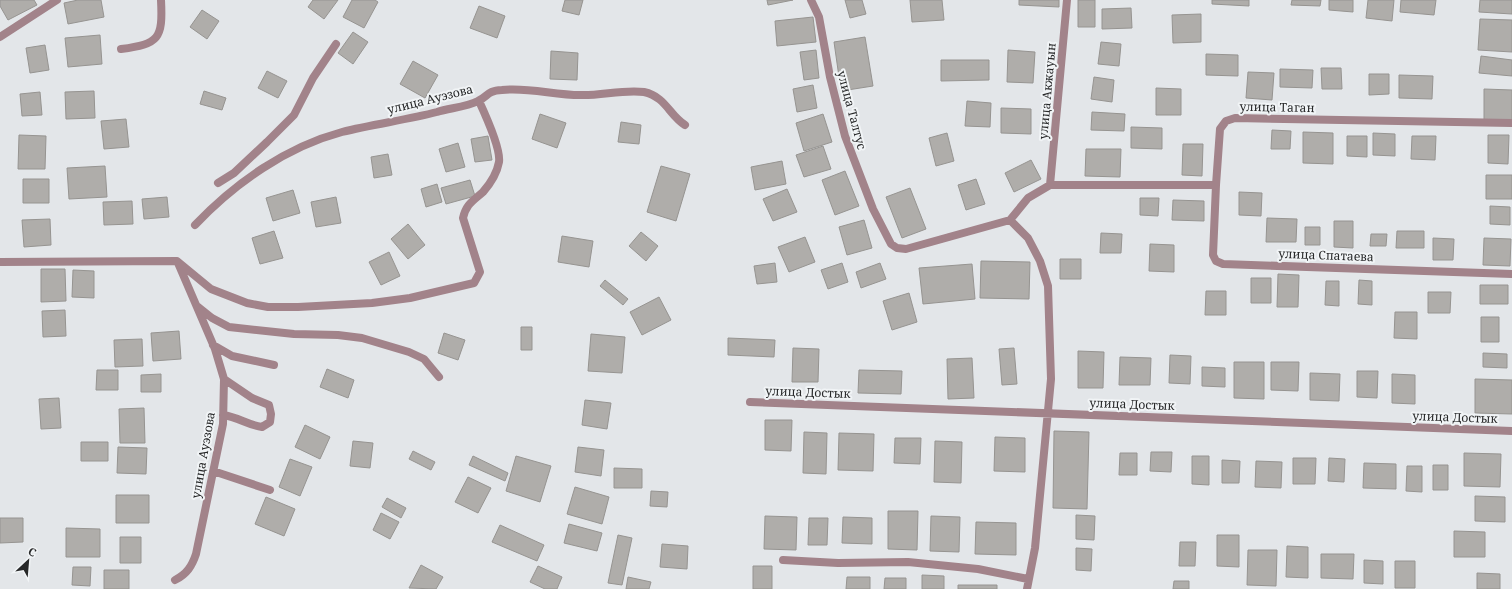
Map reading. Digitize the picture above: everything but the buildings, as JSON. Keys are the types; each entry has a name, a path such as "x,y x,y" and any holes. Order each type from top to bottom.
{"street":[{"path":"0,37 57,0"},
{"path":"121,50 149,44 154,40 160,30 161,0"},
{"name":"улица Талтус","path":"811,0 820,17 830,77 845,136 873,209 891,244 897,248 906,249 1010,220"},
{"name":"улица Акжауын","path":"1050,184 1067,0"},
{"path":"218,183 234,173 294,115 313,78 336,44"},
{"name":"улица Ауэзова","path":"195,225 211,208 251,176 302,147 342,132 479,101 490,91 518,89 581,96 643,92 660,99 680,122 685,125"},
{"path":"0,262 177,261 211,290 248,303 268,307 298,308 372,303 410,298 474,283 480,272 463,218 464,209 469,202 483,192 492,180 499,159 491,129 479,101"},
{"name":"улица Таган","path":"1216,185 1220,128 1226,121 1235,118 1512,123"},
{"path":"1027,589 1035,548 1051,379 1048,286 1040,261 1028,238 1010,220 1028,198 1050,184 1216,185"},
{"name":"улица Спатаева","path":"1216,185 1213,255 1216,261 1223,264 1512,274"},
{"name":"улица Ауэзова","path":"175,580 182,576 191,567 196,554 223,415 224,380 213,345 177,261"},
{"path":"196,306 212,318 230,327 294,334 338,335 362,338 409,352 424,359 439,377"},
{"path":"213,345 232,356 274,365"},
{"path":"223,415 238,417 255,426 262,427 270,422 271,414 269,405 252,398 224,380"},
{"name":"улица Достык","path":"750,402 1512,431"},
{"path":"213,471 270,490"},
{"path":"782,560 838,563 908,562 978,569 1028,579"}]}
